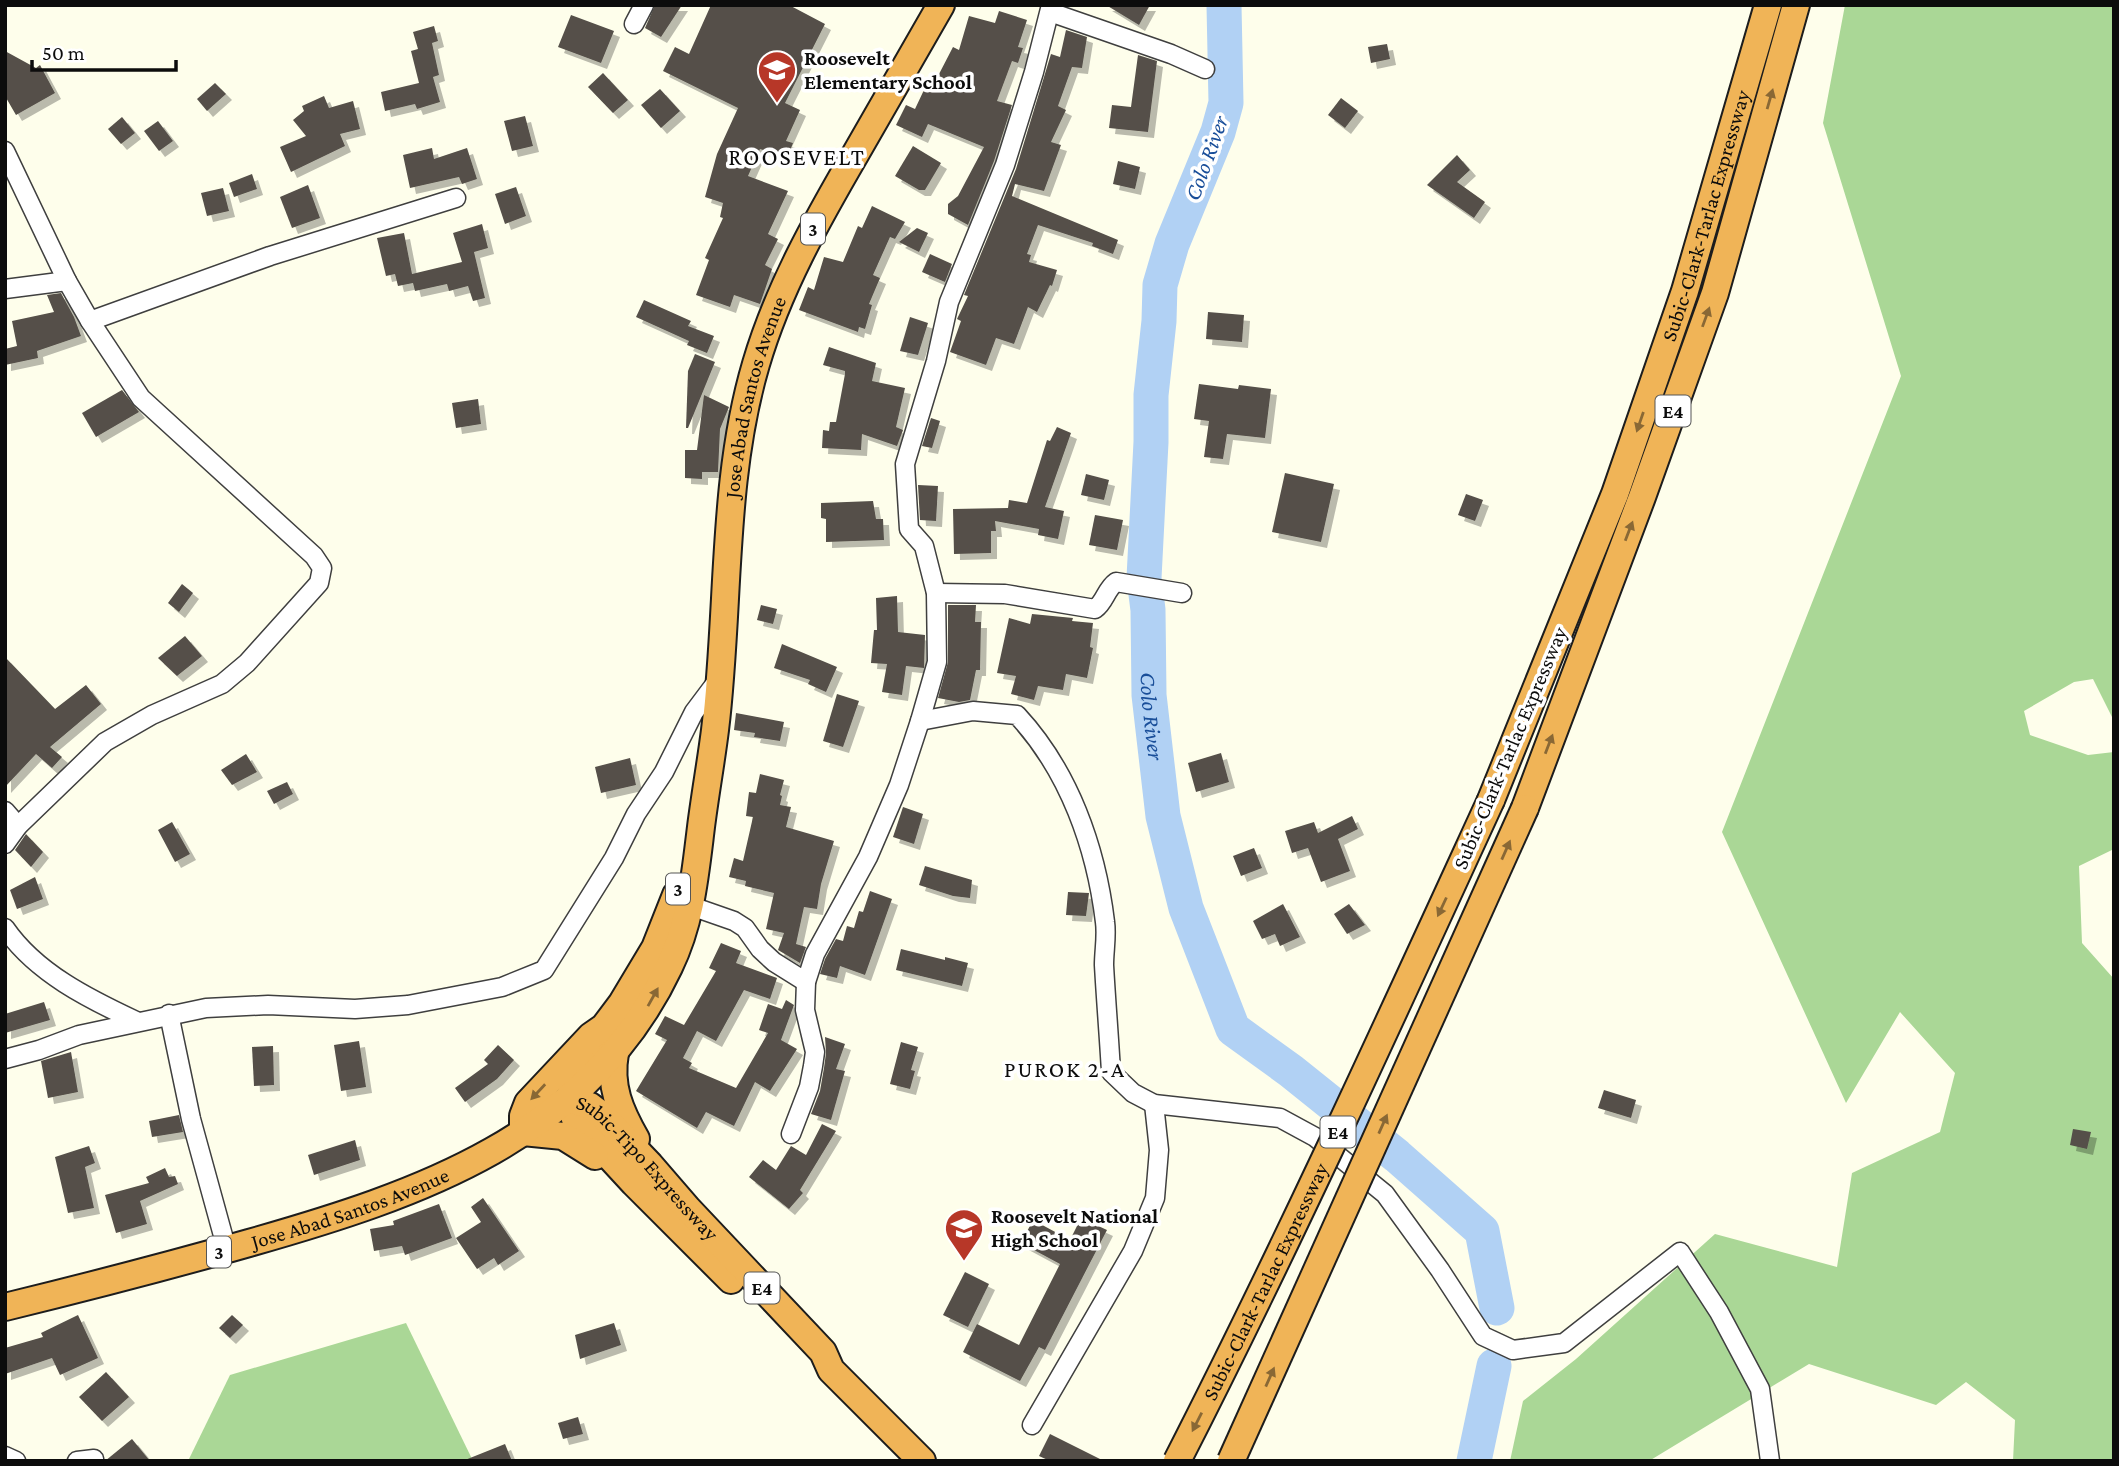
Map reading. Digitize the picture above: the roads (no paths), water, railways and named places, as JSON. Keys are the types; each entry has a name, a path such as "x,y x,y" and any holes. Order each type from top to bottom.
{"highway":[{"name":"Jose Abad Santos Avenue","path":"5,1307 180,1264 330,1220 429,1184 485,1157 570,1099 615,1053 647,1007 670,965 691,905 716,728 735,472 742,422 756,363 781,294 820,215 941,5"},
{"name":"Subic-Clark-Tarlac Expressway","path":"1177,1461 1326,1157 1491,800 1615,494 1676,317 1768,5"},
{"name":"Subic-Clark-Tarlac Expressway","path":"1231,1461 1525,808 1642,497 1715,293 1796,5"},
{"name":"Jose Abad Santos Avenue","path":"523,1132 523,1116 528,1103 591,1036 604,1027 637,980 655,948 674,901 691,847 701,830"},
{"path":"570,1099 575,1072 594,1051 604,1027"},
{"name":"E4","path":"615,1053 613,1085 642,1174"},
{"name":"Subic-Tipo Expressway","path":"570,1099 575,1119 642,1174 813,1362 831,1370 922,1461"},
{"name":"E4","path":"523,1132 563,1136 642,1174"}],"street":[{"path":"634,24 644,5"},
{"path":"791,1134 809,1087 815,1052 805,1010 806,982 815,954 868,857 899,785 937,662 936,593 924,546 909,529 905,464 936,361 949,302 1005,165 1051,9 1205,69"},
{"path":"5,151 67,281 141,398 314,556 321,568 319,583 247,663 222,684 152,715 105,742 18,825 5,844"},
{"path":"90,321 270,256 456,198"},
{"path":"5,289 67,281"},
{"path":"936,593 1005,594 1096,609 1116,582 1177,592"},
{"path":"5,1059 40,1050 79,1035 169,1014 238,1006 355,1009 408,1005 502,987 544,970 614,858 636,814 664,772 694,712 720,677"},
{"path":"920,721 973,712 1017,715 1034,733 1054,762 1095,861 1105,926 1104,962 1111,1072 1133,1093 1154,1104 1280,1118 1315,1137 1385,1194 1483,1336 1513,1350 1564,1343 1679,1252 1719,1312 1760,1389 1770,1461"},
{"path":"5,811 18,825"},
{"path":"691,905 734,921 745,928 760,949 774,962 806,982"},
{"path":"5,928 14,940 60,980 136,1021"},
{"path":"169,1014 191,1119 226,1250"},
{"path":"1032,1425 1133,1251 1155,1198 1159,1150 1154,1104"},
{"path":"5,1456 16,1461"}],"waterway":[{"name":"Colo River","path":"1224,5 1226,103 1218,132 1172,244 1160,285 1151,395 1144,578 1148,610 1149,695 1163,816 1186,908 1233,1029 1291,1071 1397,1156 1482,1231 1497,1308"},
{"name":"Colo River","path":"1474,1461 1494,1366"}],"place":[{"name":"Roosevelt Elementary School","path":"777,104"},
{"name":"Roosevelt National High School","path":"964,1262"}],"district":[{"name":"ROOSEVELT","path":"797,156"},
{"name":"PUROK 2-A","path":"1065,1069"}]}
